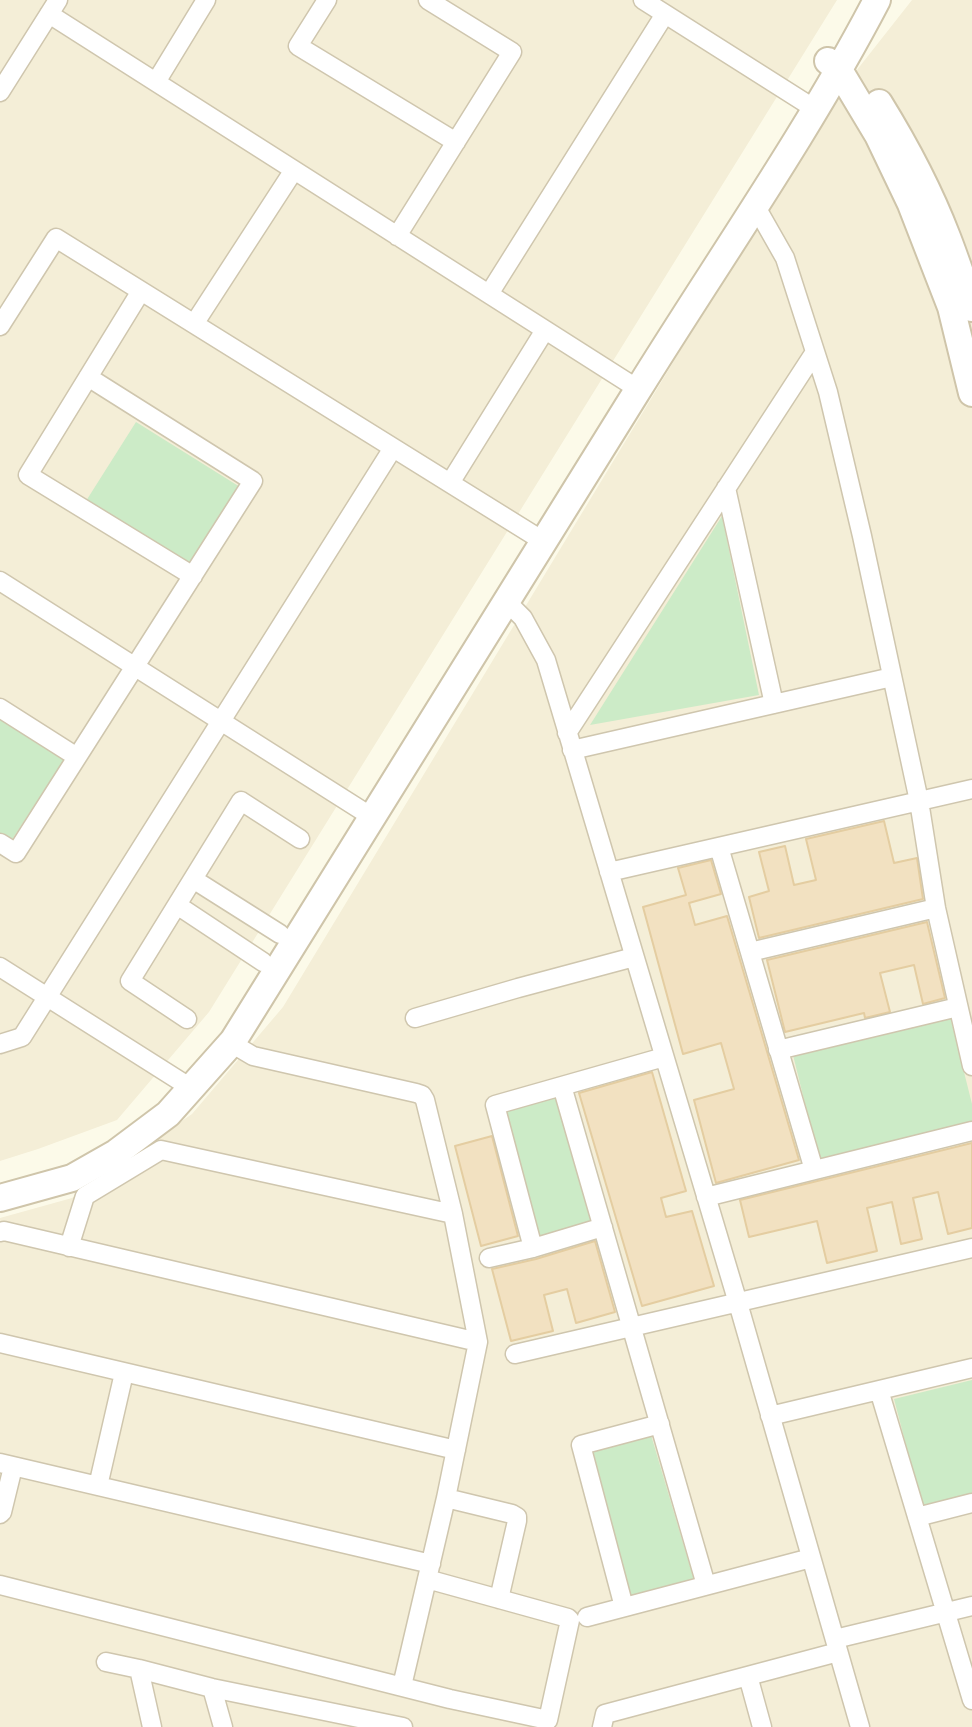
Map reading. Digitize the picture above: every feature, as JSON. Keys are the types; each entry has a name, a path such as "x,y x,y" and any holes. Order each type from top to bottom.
{"street":[{"path":"156,82 206,0"},
{"path":"327,0 298,46 456,142"},
{"path":"397,236 512,52 428,0"},
{"path":"643,0 809,106"},
{"path":"838,58 858,0"},
{"path":"0,1185 54,1169 93,1151 184,1084 231,1043 365,813 632,385 877,0"},
{"path":"0,92 54,7 156,82 632,385"},
{"path":"489,294 665,14"},
{"path":"838,58 896,130 947,235 962,298 951,307 972,393"},
{"path":"632,385 756,207 809,106"},
{"path":"194,324 294,170"},
{"path":"756,207 785,258 828,392 919,802 936,908 972,1066"},
{"path":"0,326 7,302 56,238 537,537"},
{"path":"141,291 28,475 193,576"},
{"path":"450,483 545,330"},
{"path":"570,741 726,488 815,352"},
{"path":"0,843 16,853 253,481 88,377"},
{"path":"0,1044 22,1037 393,448"},
{"path":"726,488 774,704"},
{"path":"0,1198 72,1178 116,1153 168,1114 184,1084 280,934 365,813 506,601 537,537"},
{"path":"0,581 365,813"},
{"path":"506,601 523,618 546,660 738,1303 860,1727"},
{"path":"570,741 774,704 892,677"},
{"path":"0,708 77,757"},
{"path":"609,872 972,789"},
{"path":"187,1019 130,981 241,801 300,839"},
{"path":"719,847 814,1170"},
{"path":"193,879 280,934"},
{"path":"177,905 263,962"},
{"path":"750,953 936,908"},
{"path":"415,1018 634,957"},
{"path":"0,967 184,1084"},
{"path":"778,1049 958,1007"},
{"path":"231,1043 253,1056 422,1095 425,1100 453,1214 478,1342 446,1498 402,1686"},
{"path":"533,1248 495,1105 664,1057"},
{"path":"562,1086 706,1585"},
{"path":"706,1197 972,1131"},
{"path":"69,1247 85,1196 161,1150 453,1214"},
{"path":"489,1258 603,1227"},
{"path":"0,1232 478,1342"},
{"path":"515,1354 972,1248"},
{"path":"0,1343 456,1451"},
{"path":"770,1416 972,1367"},
{"path":"98,1486 124,1373"},
{"path":"879,1390 972,1700"},
{"path":"624,1606 581,1445 660,1424"},
{"path":"0,1514 6,1465 429,1571 499,1598 570,1620 548,1720 450,1699 0,1585"},
{"path":"446,1498 517,1517 499,1598"},
{"path":"917,1517 972,1503"},
{"path":"587,1617 811,1558"},
{"path":"601,1727 605,1714 748,1676 972,1606"},
{"path":"106,1662 212,1688 403,1727"},
{"path":"139,1669 152,1727"},
{"path":"748,1676 762,1727"},
{"path":"212,1688 223,1727"}],"shaded area":[{"path":"0,0 837,0 209,1012 117,1120 0,1161"},
{"path":"912,0 972,0 972,1727 0,1727 0,1218 72,1198 192,1114 283,1007 827,108"}],"green space":[{"path":"136,422 240,487 190,566 86,501"},
{"path":"722,516 759,695 590,725"},
{"path":"0,718 64,760 11,841 0,834"},
{"path":"950,1016 972,1104 972,1122 819,1160 793,1055"},
{"path":"557,1095 593,1223 539,1238 503,1110"},
{"path":"972,1380 972,1494 922,1506 894,1399"},
{"path":"651,1435 694,1580 631,1598 593,1451"}],"building":[{"path":"884,821 894,863 917,858 923,899 759,938 749,897 769,891 759,852 785,846 794,885 816,880 806,839"},
{"path":"711,860 721,894 689,903 695,925 727,916 799,1160 716,1183 694,1100 734,1089 721,1043 683,1054 643,907 686,895 678,868"},
{"path":"927,922 945,998 923,1004 914,965 880,973 890,1012 865,1018 864,1013 785,1032 767,960"},
{"path":"652,1072 686,1191 661,1198 666,1217 692,1211 714,1286 642,1306 579,1093"},
{"path":"492,1136 518,1236 481,1246 455,1146"},
{"path":"972,1143 972,1228 948,1234 938,1192 913,1198 922,1239 901,1244 892,1202 867,1208 877,1251 827,1263 817,1221 749,1237 740,1200"},
{"path":"595,1241 615,1312 576,1323 567,1289 544,1295 553,1331 511,1341 492,1269"}]}
